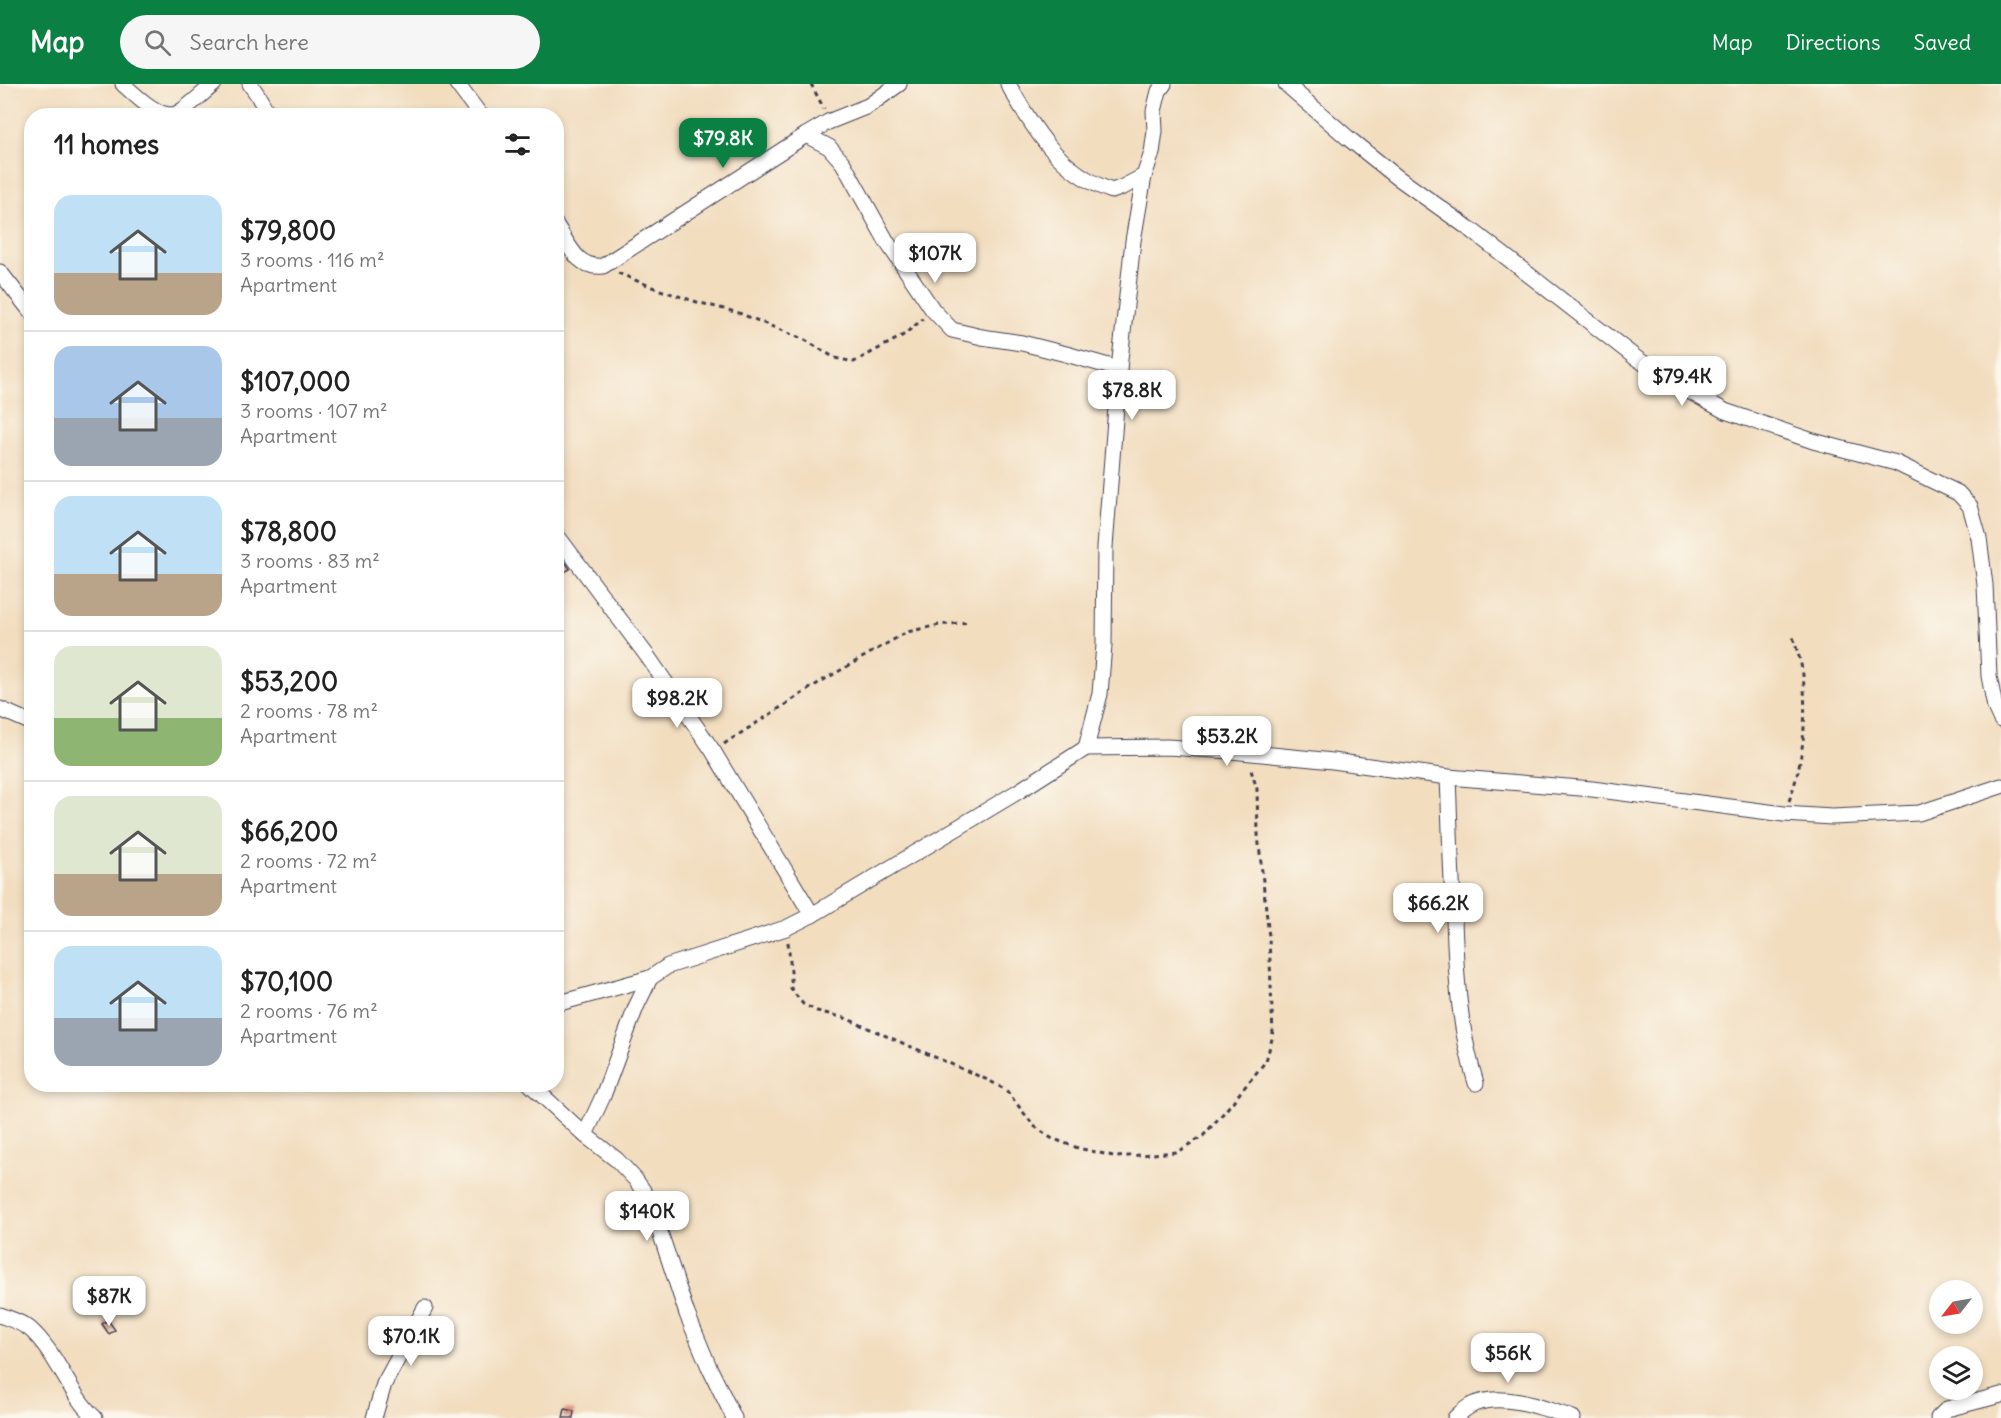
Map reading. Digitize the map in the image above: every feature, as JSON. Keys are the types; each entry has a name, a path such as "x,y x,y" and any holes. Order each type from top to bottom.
{"street":[{"path":"123,84 146,105 153,108"},
{"path":"183,108 214,84"},
{"path":"250,84 264,108"},
{"path":"457,84 474,108"},
{"path":"564,237 582,263 594,267 603,266 806,135 828,122 868,105 899,84"},
{"path":"1008,84 1049,148 1065,165 1081,177 1112,191 1144,176"},
{"path":"1086,748 1100,694 1104,645 1105,547 1119,369 1133,241 1144,176 1152,153 1155,131 1154,111 1159,91 1164,84"},
{"path":"1286,84 1397,177 1474,232 1636,358 1674,383 1725,411 1813,441 1896,463 1958,493 1970,506 1979,538 1985,585 1989,676 1995,707 2001,720"},
{"path":"806,135 829,147 843,163 887,242 933,310 952,330 1022,343 1119,369"},
{"path":"0,272 24,303"},
{"path":"564,545 648,657 713,751 812,915"},
{"path":"0,709 24,720"},
{"path":"564,1002 650,978 668,966 786,928 812,915 1019,791 1086,748 1167,747 1333,761 1448,777 1592,789 1784,814 1832,817 1919,813 2001,786"},
{"path":"1448,777 1455,973 1467,1055 1476,1083"},
{"path":"585,1135 603,1096 636,1007 650,978"},
{"path":"539,1092 585,1135 617,1160 635,1179 649,1199 687,1314 734,1418"},
{"path":"374,1418 384,1384 425,1308"},
{"path":"0,1315 16,1320 30,1330 95,1418"},
{"path":"1938,1418 1947,1409 2001,1395"},
{"path":"1455,1418 1471,1405 1487,1400 1505,1400 1535,1405 1573,1418"}],"path":[{"path":"811,84 817,93 828,122"},
{"path":"603,266 657,289 739,313 805,340 835,358 854,362 902,336 933,310"},
{"path":"713,751 820,682 907,632 939,625 970,622"},
{"path":"1784,814 1795,786 1802,756 1805,711 1802,673 1792,634"},
{"path":"786,928 791,989 802,1004 856,1023 990,1081 1006,1090 1034,1126 1051,1138 1078,1148 1117,1156 1177,1152 1203,1136 1266,1061 1273,1035 1269,937 1262,889 1257,789 1246,753"}],"building":[{"path":"566,563 570,569 564,572"},
{"path":"108,1320 115,1330 109,1334 102,1324"},
{"path":"565,1409 574,1411 573,1418 563,1418"}]}
